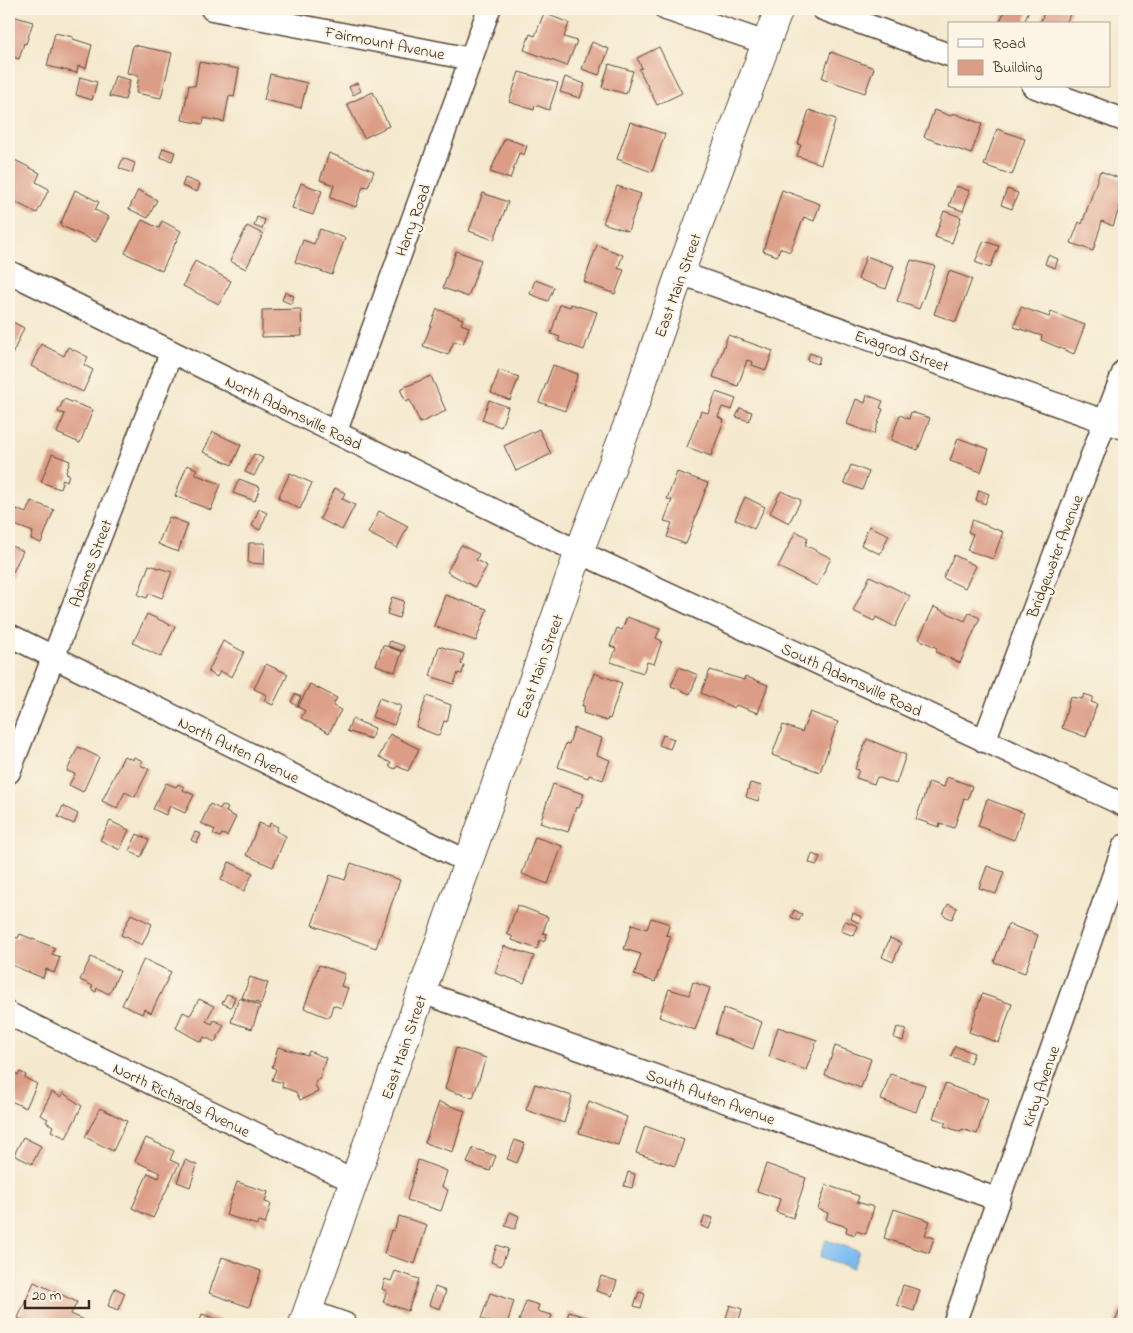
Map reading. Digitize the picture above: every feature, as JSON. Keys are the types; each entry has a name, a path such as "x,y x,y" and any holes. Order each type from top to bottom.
{"street":[{"name":"Fairmount Avenue","path":"212,9 470,59"},
{"name":"Harry Road","path":"336,431 489,9"},
{"path":"666,9 766,43"},
{"name":"East Main Street","path":"305,1317 355,1182 579,552 628,424 680,273 779,9"},
{"path":"823,9 948,56"},
{"path":"1038,88 1124,120"},
{"name":"North Adamsville Road","path":"9,272 579,552"},
{"name":"Evagrod Street","path":"680,273 1115,425"},
{"name":"Adams Street","path":"9,772 171,353"},
{"name":"Bridgewater Avenue","path":"984,741 1115,425 1124,371"},
{"name":"South Adamsville Road","path":"579,552 1124,805"},
{"name":"North Auten Avenue","path":"9,635 468,862"},
{"name":"Kirby Avenue","path":"954,1324 1124,846"},
{"name":"South Auten Avenue","path":"422,992 999,1200"},
{"name":"North Richards Avenue","path":"9,1014 355,1182"},
{"path":"305,1317 345,1324"}],"water":[{"path":"826,1240 859,1251 853,1268 820,1257"}],"building":[{"path":"1005,9 1029,9 1025,22 1000,22"},
{"path":"1045,9 1072,9 1067,22 1041,22"},
{"path":"544,13 569,23 564,37 577,41 567,66 524,50 530,34 535,36"},
{"path":"9,15 33,22 19,59 9,56"},
{"path":"55,33 73,37 73,39 92,45 86,68 78,66 77,73 47,66"},
{"path":"592,42 609,49 599,75 582,69"},
{"path":"133,45 172,53 161,98 136,93 139,75 127,73"},
{"path":"659,47 682,93 657,105 639,69 642,68 637,58"},
{"path":"831,52 874,68 865,93 822,78"},
{"path":"199,62 239,69 234,97 229,96 224,122 204,118 203,124 182,120 189,85 195,86"},
{"path":"609,64 633,71 626,94 602,87"},
{"path":"519,72 558,83 549,110 535,105 534,110 509,102"},
{"path":"270,74 307,83 301,108 264,100"},
{"path":"115,76 130,80 125,100 109,96"},
{"path":"80,77 97,82 92,100 76,95"},
{"path":"565,77 585,84 580,98 560,92"},
{"path":"357,83 361,91 353,95 349,87"},
{"path":"373,92 389,126 364,138 347,104"},
{"path":"809,110 836,119 821,164 797,156 801,145 798,144"},
{"path":"934,110 951,116 953,113 982,124 971,154 924,137"},
{"path":"630,122 665,134 652,172 617,159"},
{"path":"997,129 1025,139 1012,175 984,165"},
{"path":"505,138 527,146 524,155 519,153 510,179 490,172"},
{"path":"163,148 175,152 172,161 160,157"},
{"path":"329,153 374,171 368,187 363,186 356,207 330,198 334,185 320,180"},
{"path":"9,157 40,173 36,182 49,189 37,213 9,199"},
{"path":"123,158 135,163 132,173 119,168"},
{"path":"1100,171 1124,180 1124,194 1113,226 1102,221 1093,251 1071,243 1079,222 1082,224"},
{"path":"185,178 200,184 197,192 182,186"},
{"path":"301,183 322,191 313,215 292,208"},
{"path":"617,186 641,194 628,231 603,223"},
{"path":"956,186 970,191 963,211 949,206"},
{"path":"1007,189 1018,193 1012,209 1001,205"},
{"path":"75,190 99,202 95,210 109,217 96,242 60,225"},
{"path":"138,190 157,200 148,218 129,209"},
{"path":"782,190 820,204 814,221 804,217 790,252 780,248 777,256 763,251"},
{"path":"483,193 508,202 494,240 469,231"},
{"path":"944,211 961,217 952,243 935,237"},
{"path":"257,217 265,220 262,229 254,226"},
{"path":"142,220 159,228 162,221 181,231 162,271 125,253"},
{"path":"247,226 263,234 246,269 230,261"},
{"path":"320,229 345,238 332,275 295,262 303,240 314,244"},
{"path":"984,241 999,246 990,268 975,262"},
{"path":"597,245 623,255 618,268 624,270 615,294 584,282"},
{"path":"456,251 481,260 468,297 443,288"},
{"path":"1048,255 1058,259 1055,268 1045,264"},
{"path":"866,256 894,266 886,289 858,279"},
{"path":"911,260 935,266 919,309 897,301"},
{"path":"195,261 231,281 219,304 183,286"},
{"path":"949,271 972,279 956,322 934,314"},
{"path":"535,280 554,287 548,301 530,294"},
{"path":"285,292 294,296 291,304 282,300"},
{"path":"560,304 570,307 571,304 597,312 584,350 558,341 560,337 551,334"},
{"path":"1021,307 1049,317 1051,312 1085,325 1074,354 1041,340 1042,336 1014,327"},
{"path":"301,309 302,336 262,337 262,310"},
{"path":"437,309 463,319 461,324 469,327 463,344 454,341 448,355 423,346"},
{"path":"9,320 24,328 11,357 9,356"},
{"path":"728,335 773,351 766,370 752,365 753,362 747,360 738,386 713,377"},
{"path":"41,344 64,356 68,347 88,357 84,365 93,370 83,392 31,366"},
{"path":"810,353 820,357 818,364 807,360"},
{"path":"553,365 578,374 565,411 539,402"},
{"path":"499,370 519,377 510,400 491,393"},
{"path":"431,376 446,411 420,423 410,400 406,402 400,389"},
{"path":"716,392 736,399 732,410 722,407 718,417 724,420 711,456 687,447 701,411 708,413"},
{"path":"867,395 883,401 880,408 883,409 874,434 847,424 856,399 865,403"},
{"path":"64,399 93,410 80,443 57,433 65,414 58,412"},
{"path":"489,400 508,407 501,427 482,420"},
{"path":"740,408 752,412 749,421 736,417"},
{"path":"911,412 930,418 918,450 891,440 900,415 909,419"},
{"path":"539,429 551,454 516,471 504,446"},
{"path":"213,432 241,445 232,465 203,452"},
{"path":"958,438 989,449 981,472 950,461"},
{"path":"52,454 70,461 66,473 69,474 67,481 63,479 60,489 41,482"},
{"path":"254,454 263,458 254,476 245,472"},
{"path":"187,465 197,469 194,474 221,484 211,510 175,496"},
{"path":"851,465 869,472 862,490 844,483"},
{"path":"677,472 708,483 686,544 667,537 672,523 664,521 672,500 667,499"},
{"path":"290,473 312,483 300,509 278,498"},
{"path":"239,479 260,487 255,501 233,493"},
{"path":"335,488 345,493 342,499 355,505 342,530 320,519"},
{"path":"979,490 989,494 985,504 976,500"},
{"path":"781,491 801,500 789,523 770,513"},
{"path":"745,497 765,507 754,529 735,519"},
{"path":"31,501 54,510 41,543 31,539 33,532 9,523 14,508 26,513"},
{"path":"259,509 267,513 260,530 252,526"},
{"path":"379,511 408,526 397,548 368,533"},
{"path":"169,517 188,524 178,552 158,544"},
{"path":"972,520 1003,532 993,559 967,550 973,534 968,532"},
{"path":"869,526 889,535 880,554 861,545"},
{"path":"796,531 808,538 805,545 831,558 817,586 778,567"},
{"path":"249,543 265,543 264,564 248,563"},
{"path":"9,545 23,551 12,574 9,573"},
{"path":"461,545 479,554 476,560 487,566 475,587 447,572"},
{"path":"954,555 976,566 965,588 943,578"},
{"path":"149,565 172,572 162,598 149,593 147,598 138,595"},
{"path":"870,576 910,596 895,627 876,617 874,621 853,611"},
{"path":"445,595 487,609 476,641 434,626"},
{"path":"392,597 404,601 399,618 387,614"},
{"path":"934,607 965,621 969,613 980,618 960,663 936,652 937,648 919,639"},
{"path":"147,614 175,627 161,657 133,643"},
{"path":"627,617 660,629 656,638 662,641 654,664 647,662 643,673 611,662 616,648 610,646 617,628 622,630"},
{"path":"223,641 244,652 232,677 220,671 217,677 208,672"},
{"path":"390,641 404,646 403,651 388,646"},
{"path":"383,645 402,652 395,672 376,665"},
{"path":"439,646 464,654 461,664 464,665 462,674 458,673 454,684 430,676"},
{"path":"266,664 288,674 273,705 264,701 267,695 254,689"},
{"path":"679,667 698,675 690,694 671,686"},
{"path":"710,670 744,680 745,676 768,685 758,713 736,705 734,708 701,693"},
{"path":"594,673 622,683 610,719 608,718 607,721 583,713 585,706 582,706"},
{"path":"310,684 337,698 333,706 341,710 329,733 301,718 305,711 298,707"},
{"path":"295,694 301,697 297,706 291,702"},
{"path":"1084,694 1093,697 1091,702 1097,704 1086,737 1062,728 1070,697 1082,699"},
{"path":"427,696 451,705 447,722 444,721 439,736 416,727"},
{"path":"379,698 401,706 394,725 372,717"},
{"path":"810,712 838,722 820,772 772,755 783,725 802,732"},
{"path":"352,719 375,728 371,739 347,731"},
{"path":"574,728 602,738 597,755 610,760 603,780 589,775 588,778 558,767 566,743 569,744"},
{"path":"390,734 419,749 408,771 397,766 395,769 389,766 391,763 379,757"},
{"path":"663,735 674,739 670,749 659,745"},
{"path":"867,739 906,755 896,784 877,777 874,784 856,778 859,770 855,769"},
{"path":"78,747 99,757 83,792 69,785 75,774 67,771"},
{"path":"124,756 133,760 134,757 143,761 140,765 149,769 135,797 125,792 117,808 102,801"},
{"path":"947,777 972,786 968,799 964,798 954,828 940,823 939,827 916,819 929,782 944,787"},
{"path":"166,783 176,787 178,784 184,787 183,790 194,795 185,813 170,806 166,815 153,809"},
{"path":"750,783 762,786 758,801 746,797"},
{"path":"553,784 584,794 579,808 576,807 568,832 540,823"},
{"path":"987,799 1024,813 1014,840 978,826"},
{"path":"210,804 220,809 222,805 228,808 226,812 236,817 227,836 222,834 220,837 213,834 215,830 201,823"},
{"path":"63,806 78,814 74,824 58,817"},
{"path":"110,821 129,830 120,850 100,840"},
{"path":"259,823 269,827 270,823 278,827 276,831 286,836 273,867 246,855"},
{"path":"195,832 201,834 197,843 191,840"},
{"path":"137,834 149,840 141,857 129,851"},
{"path":"535,837 562,846 548,884 522,874"},
{"path":"812,854 820,857 817,865 809,863"},
{"path":"229,862 253,873 244,891 221,880"},
{"path":"351,863 400,880 376,948 312,925 330,875 345,880"},
{"path":"987,866 1004,872 996,894 979,888"},
{"path":"948,904 957,908 952,919 943,915"},
{"path":"517,905 548,917 543,933 547,934 544,942 540,940 537,949 512,940 513,937 507,934"},
{"path":"794,910 802,914 799,921 791,917"},
{"path":"853,913 862,917 859,923 851,919"},
{"path":"131,914 152,924 142,945 121,935"},
{"path":"651,918 670,924 666,935 671,936 655,982 634,975 641,954 624,949 632,924 647,929"},
{"path":"845,921 858,926 854,936 841,931"},
{"path":"1008,924 1038,935 1025,973 994,962"},
{"path":"20,934 55,948 52,954 60,957 54,973 46,969 43,978 9,964 9,950 14,937 18,938"},
{"path":"890,938 901,943 893,962 882,957"},
{"path":"504,946 534,956 524,983 495,973"},
{"path":"91,957 120,971 109,994 97,988 96,992 91,989 93,986 80,980"},
{"path":"144,959 171,972 151,1013 144,1009 142,1014 122,1005"},
{"path":"319,965 345,974 341,986 348,988 341,1008 333,1005 329,1018 304,1008"},
{"path":"250,977 268,983 261,1004 242,998"},
{"path":"693,982 710,988 695,1030 659,1017 669,989 689,995"},
{"path":"227,994 235,997 231,1007 222,1003"},
{"path":"982,994 1012,1004 999,1043 969,1032"},
{"path":"239,998 260,1006 252,1029 231,1022"},
{"path":"199,999 214,1006 206,1021 212,1024 214,1020 224,1025 215,1042 204,1037 201,1042 176,1028 183,1012 191,1014"},
{"path":"724,1008 762,1022 753,1049 715,1034"},
{"path":"778,1027 817,1040 806,1070 769,1057"},
{"path":"897,1027 906,1029 903,1041 894,1038"},
{"path":"835,1046 871,1059 861,1088 825,1075"},
{"path":"955,1046 974,1053 970,1063 951,1056"},
{"path":"278,1047 307,1055 309,1051 326,1058 319,1080 317,1079 315,1084 318,1092 300,1100 296,1092 282,1087 283,1083 272,1080 276,1069 272,1067"},
{"path":"456,1048 486,1058 473,1098 445,1089"},
{"path":"9,1070 18,1075 20,1072 26,1075 25,1078 37,1084 26,1108 9,1100"},
{"path":"890,1074 925,1085 916,1112 881,1100"},
{"path":"535,1084 572,1096 564,1123 526,1110"},
{"path":"945,1084 988,1099 977,1134 962,1129 961,1132 944,1126 946,1122 933,1118"},
{"path":"52,1092 61,1097 63,1093 82,1106 66,1138 51,1131 53,1126 46,1122 48,1119 40,1115"},
{"path":"589,1101 627,1117 618,1145 579,1133"},
{"path":"439,1102 465,1111 453,1152 425,1143"},
{"path":"100,1108 127,1121 113,1151 85,1137"},
{"path":"645,1126 684,1140 675,1166 636,1153"},
{"path":"23,1137 41,1146 32,1164 14,1155"},
{"path":"146,1138 174,1151 170,1160 179,1164 153,1218 132,1208 148,1173 159,1178 160,1173 135,1161"},
{"path":"515,1140 525,1144 517,1163 507,1159"},
{"path":"473,1148 496,1156 490,1171 467,1163"},
{"path":"185,1160 197,1165 190,1187 177,1182"},
{"path":"418,1160 447,1171 442,1187 448,1190 441,1211 407,1200"},
{"path":"766,1164 806,1178 793,1218 776,1212 780,1199 757,1191"},
{"path":"628,1172 635,1174 632,1188 624,1186"},
{"path":"237,1182 268,1192 265,1202 271,1204 265,1224 258,1221 257,1225 226,1215"},
{"path":"826,1185 859,1196 857,1202 874,1207 866,1234 856,1231 855,1235 846,1232 847,1227 826,1220 828,1213 818,1209"},
{"path":"894,1209 930,1221 925,1235 934,1238 929,1253 884,1238"},
{"path":"510,1212 519,1216 515,1229 505,1226"},
{"path":"399,1216 427,1225 415,1264 384,1254 391,1230 394,1231"},
{"path":"705,1216 713,1218 709,1229 701,1226"},
{"path":"497,1245 508,1249 501,1266 491,1262"},
{"path":"222,1257 261,1271 249,1307 209,1293"},
{"path":"395,1271 419,1279 408,1311 383,1302 387,1291 382,1289 385,1279 391,1281"},
{"path":"601,1276 617,1281 612,1296 596,1291"},
{"path":"34,1282 77,1302 71,1314 93,1324 32,1324 18,1318"},
{"path":"903,1285 920,1290 914,1311 897,1305"},
{"path":"435,1287 446,1291 440,1309 429,1305"},
{"path":"115,1288 125,1293 118,1310 108,1306"},
{"path":"639,1292 645,1294 641,1308 634,1306"},
{"path":"490,1293 514,1301 507,1324 496,1324 481,1319"},
{"path":"526,1301 539,1305 537,1311 552,1315 549,1324 518,1324"},
{"path":"1124,1301 1124,1324 1114,1324"},
{"path":"730,1305 742,1309 738,1324 724,1324"},
{"path":"569,1312 595,1320 594,1324 565,1324"},
{"path":"202,1314 231,1324 199,1324"}]}
